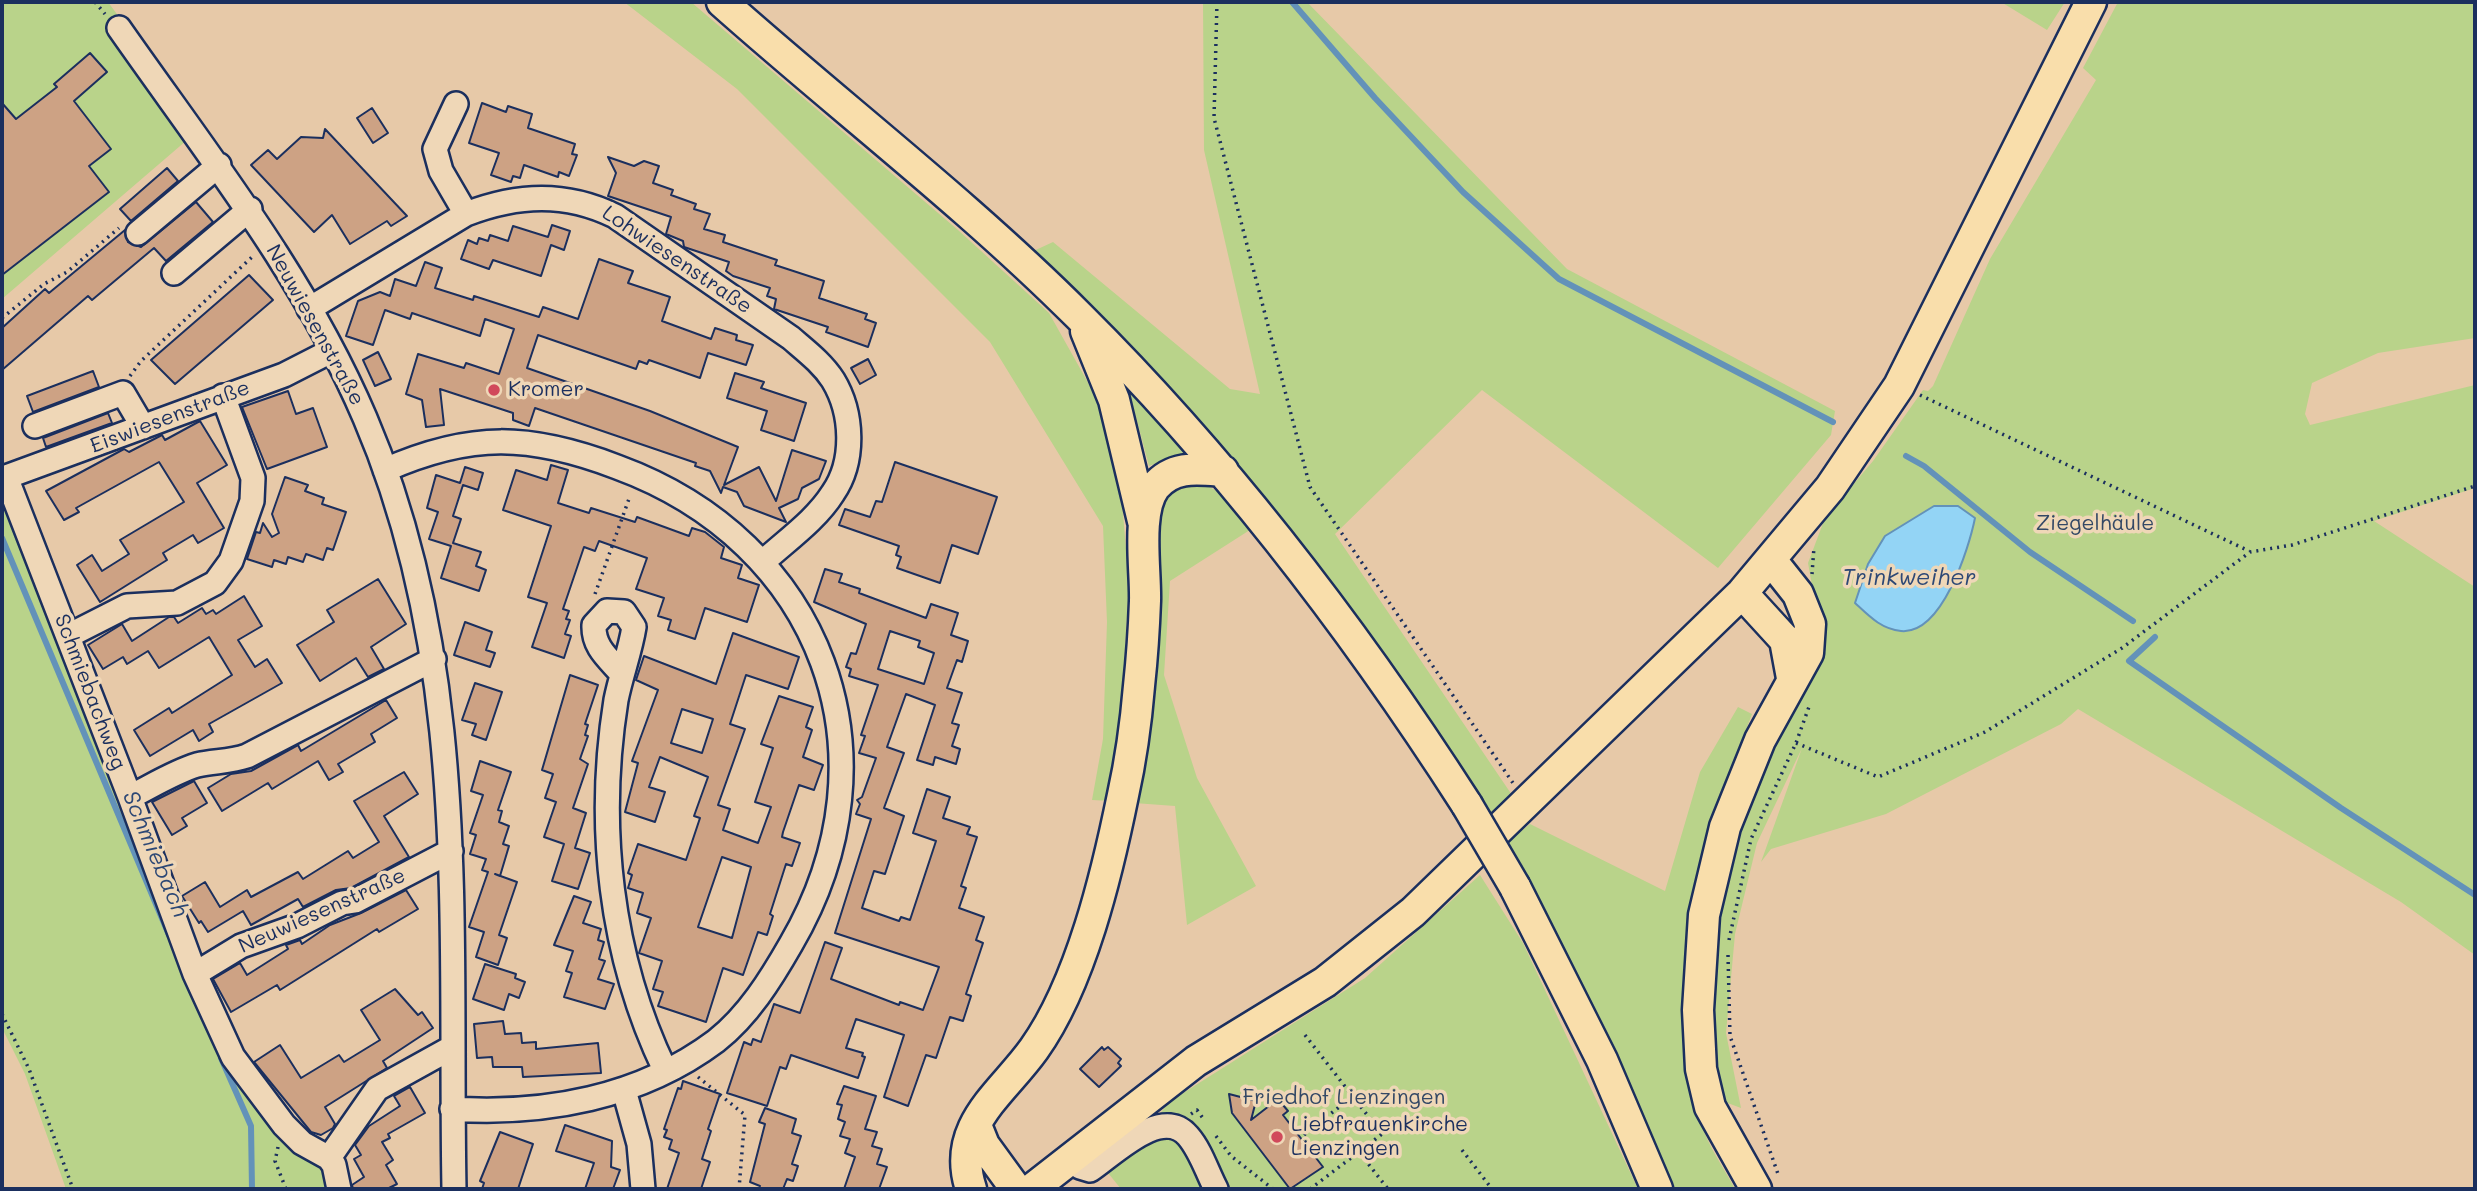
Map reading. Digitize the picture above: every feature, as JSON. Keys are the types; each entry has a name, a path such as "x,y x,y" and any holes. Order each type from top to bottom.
{"main road":[{"path":"722,2 984,227 1079,315 1223,471 1374,666 1466,805 1515,887 1602,1060 1657,1189"},
{"path":"1032,1189 1196,1061 1325,982 1413,912 1742,593 1830,488 1899,386 1992,194 2091,2"},
{"path":"1079,315 1114,400 1144,525"},
{"path":"971,1189 964,1169 966,1149 976,1125 995,1093 1035,1048 1048,1027 1072,974 1103,879 1130,762 1140,685 1145,601 1144,525 1148,498 1169,474 1186,468 1223,471"},
{"path":"1768,1184 1746,1167 1720,1127 1705,1088 1698,1010 1701,941 1712,875 1731,809 1760,740 1802,687 1808,653 1810,624 1798,594 1771,560"},
{"path":"1742,593 1785,640 1802,687"},
{"path":"976,1125 984,1145 1016,1189"}],"street":[{"name":"Neuwiesenstraße","path":"118,28 250,209 309,309 365,417 401,515 434,659 443,724 450,851 454,1189"},
{"path":"456,104 435,149 441,171 466,214"},
{"path":"138,233 219,165"},
{"name":"Lohwiesenstraße","path":"309,309 466,214 493,204 522,198 569,199 592,205 615,216 757,314 816,359 833,381 843,404 848,428 846,467 825,505 764,561"},
{"path":"174,273 250,209"},
{"name":"Eiswiesenstraße","path":"6,477 284,375 331,351"},
{"path":"35,426 123,394 143,427"},
{"path":"68,636 127,606 177,603 222,577 253,492 253,478 223,396"},
{"path":"385,470 426,452 459,443 516,442 563,448 663,485 717,519 764,561 806,621 834,695 839,753 837,812 820,887 780,962 738,1021 709,1045 624,1090 570,1103 522,1109 452,1109"},
{"name":"Schmiebachweg","path":"6,477 131,797 195,974 233,1057 284,1125 302,1143 329,1158"},
{"path":"622,674 596,645 594,625 599,616 616,610 631,618 634,628 622,674 609,770 612,889 617,930 636,1001 673,1066"},
{"path":"131,797 200,764 232,762 247,756 434,659"},
{"name":"Neuwiesenstraße","path":"195,974 241,946 297,926 342,903 355,901 450,851"},
{"path":"339,1189 334,1165 329,1158 377,1089 451,1048"},
{"path":"624,1090 639,1144 643,1189"},
{"path":"1070,1158 1080,1167 1090,1170 1149,1130 1171,1126 1181,1129 1195,1146 1216,1189"}],"path":[{"path":"1217,2 1214,118 1310,487 1527,804"},
{"path":"2,318 44,284 67,272 122,226 138,233"},
{"path":"123,394 124,384 141,361 269,241"},
{"path":"1899,386 2249,551"},
{"path":"599,616 594,597 638,474"},
{"path":"1796,743 1878,777 1985,732 2122,648 2249,551 2292,545 2475,486"},
{"path":"1768,1184 1730,1036 1728,943 1751,839 1796,743 1802,687"},
{"path":"2,1014 29,1069 74,1189"},
{"path":"1305,1035 1382,1134 1310,1189"},
{"path":"673,1066 745,1115 739,1189"},
{"path":"1304,1135 1353,1097"},
{"path":"1171,1126 1196,1110 1231,1156 1273,1189"},
{"path":"284,1125 275,1161 286,1189"},
{"path":"1462,1150 1492,1189"},
{"path":"1359,1152 1388,1189"}],"green space":[{"path":"2,2 108,2 201,128 2,299"},
{"path":"624,2 691,2 958,230 1049,313 1100,404 1120,478 1129,584 1120,734 1111,801 1092,800 1103,739 1107,622 1103,526 990,342 737,89"},
{"path":"1203,2 1307,2 1567,269 1835,411 1831,435 1718,568 1482,390 1335,534 1514,798 1488,819 1027,254 1053,242 1230,389 1260,394 1204,150"},
{"path":"2001,2 2065,2 2047,30"},
{"name":"Ziegelhäule","path":"2118,2 2475,2 2475,338 2378,353 2312,383 2305,414 2310,425 2475,385 2475,488 2374,521 2475,587 2475,955 2401,902 2078,709 2061,724 1886,814 1771,849 1761,862 1802,748 1757,843 1735,934 1726,1033 1741,1108 1717,1099 1709,1062 1715,918 1732,852 1815,602 1808,563 1825,518 1873,461 1923,390 1928,391 1933,386 1990,259 2096,80 2083,68"},
{"path":"1129,391 1132,391 1185,453 1149,466"},
{"path":"2,457 42,552 230,1041 304,1141 322,1140 338,1154 345,1189 66,1189 25,1074 2,1028"},
{"path":"1201,481 1227,498 1253,528 1170,581 1164,675 1197,778 1256,886 1187,925 1175,806 1134,803 1160,505 1175,484"},
{"path":"1738,707 1752,714 1701,859 1686,940 1683,1002 1687,1064 1701,1123 1735,1189 1670,1189 1505,844 1530,824 1665,891 1700,772"},
{"name":"Friedhof Lienzingen","path":"1480,875 1523,943 1638,1189 1121,1189 1104,1168 1139,1141 1169,1102 1365,978"}],"water":[{"name":"Trinkweiher","path":"1934,506 1958,506 1975,518 1960,568 1941,605 1929,619 1916,629 1901,631 1887,628 1855,603 1868,564 1885,536"}],"building":[{"path":"90,53 107,72 74,101 111,149 89,166 109,192 2,275 2,103 16,119 57,87 54,84"},
{"path":"482,103 506,112 508,106 532,114 528,128 575,144 572,154 577,155 569,176 559,172 558,177 524,165 520,178 513,176 511,182 491,175 499,153 469,143"},
{"path":"372,108 388,133 373,143 357,118"},
{"path":"325,129 407,216 391,226 387,221 350,244 332,215 314,232 251,165 268,150 277,159 301,137 323,138"},
{"path":"608,157 634,166 644,161 659,166 653,183 673,190 671,195 696,204 694,209 710,214 704,229 725,235 723,242 777,260 775,265 824,281 819,298 867,314 865,319 876,323 868,347 826,332 828,327 774,309 776,299 767,296 770,288 733,276 726,271 729,262 684,247 683,241 666,234 671,217 608,196 616,173"},
{"path":"167,168 178,181 131,221 120,209"},
{"path":"196,202 213,222 166,261 154,248 92,300 88,296 2,370 2,328 45,289 49,293 125,230 128,242 141,247"},
{"path":"552,225 570,231 564,250 551,245 541,276 493,260 489,269 461,259 468,240 477,244 479,238 488,241 490,235 508,241 513,226 548,237"},
{"path":"599,259 633,271 628,283 670,297 662,321 711,339 715,328 737,335 736,340 753,345 746,365 708,353 700,378 649,360 647,364 639,361 636,369 538,335 527,368 650,411 738,447 724,485 759,467 776,501 792,450 826,461 819,479 802,488 798,499 779,508 786,522 744,506 737,492 723,487 721,493 710,471 695,466 696,463 535,408 529,426 513,420 513,413 440,389 444,425 426,427 422,400 406,394 418,354 464,368 466,363 499,374 514,329 485,319 480,336 412,313 410,319 385,310 373,345 346,336 358,301 380,292 390,296 395,279 416,286 425,262 442,268 435,288 473,300 474,296 539,317 543,307 578,319"},
{"path":"249,275 273,300 175,384 151,360"},
{"path":"378,352 391,379 375,386 363,360"},
{"path":"868,359 876,375 860,384 851,368"},
{"path":"93,371 99,387 33,412 27,396"},
{"path":"735,373 764,382 761,388 806,403 794,441 761,430 767,411 727,398"},
{"path":"288,391 296,414 313,408 327,447 267,469 242,407"},
{"path":"108,413 112,423 46,447 43,438"},
{"path":"200,421 227,465 197,483 224,528 198,543 193,535 163,553 167,560 100,602 77,565 92,555 102,571 129,554 120,540 184,502 159,462 76,508 79,512 64,520 46,491 124,449 129,452 162,435 165,440"},
{"path":"895,462 997,497 978,554 952,545 940,583 897,568 901,557 896,555 899,546 839,525 845,509 870,517 876,501 882,502"},
{"path":"551,465 568,470 558,503 589,513 591,508 635,522 637,517 689,536 692,528 705,532 724,547 721,558 742,565 738,578 759,585 747,622 705,608 695,639 668,630 671,620 658,616 664,598 636,589 647,558 599,541 595,551 584,547 563,609 569,611 566,619 570,620 565,634 571,636 564,658 532,647 547,603 528,597 551,526 503,510 516,470 547,480"},
{"path":"465,467 483,473 478,490 463,485 453,516 461,519 453,543 481,552 476,566 486,570 479,591 441,578 451,546 429,539 438,512 427,508 436,475 460,483"},
{"path":"285,477 308,485 305,491 324,498 322,504 346,512 333,550 327,548 323,560 306,554 303,562 288,557 286,564 274,560 272,567 247,559 256,532 260,533 263,523 272,537 279,533 272,514"},
{"path":"825,569 842,574 839,582 860,589 859,593 926,618 931,604 958,613 951,635 968,641 962,662 957,660 947,688 962,693 952,723 959,725 952,746 960,749 956,764 935,757 933,765 917,760 935,705 906,694 887,747 904,753 884,808 904,816 885,874 874,871 862,908 899,921 901,917 910,920 936,841 913,833 927,789 950,797 943,818 970,827 967,834 977,837 961,886 966,888 959,908 984,917 976,940 983,943 966,994 971,996 963,1021 950,1017 936,1058 926,1055 908,1106 884,1097 904,1035 856,1019 846,1048 863,1053 862,1056 865,1057 858,1078 791,1055 786,1069 780,1067 767,1106 727,1093 744,1042 751,1045 753,1039 761,1042 774,1004 800,1013 825,942 842,948 831,979 899,1005 900,1002 923,1010 939,967 835,933 871,819 856,814 860,804 857,800 862,797 876,758 859,753 865,736 861,735 878,685 849,676 851,669 846,667 851,653 856,654 866,624 814,602","holes":["890,631 920,641 918,647 934,653 924,684 878,669"]},
{"path":"378,579 406,624 371,647 384,669 368,677 356,658 320,681 297,645 334,622 327,610"},
{"path":"244,596 262,626 238,640 255,667 267,659 282,683 209,724 213,732 199,741 193,730 150,756 134,730 169,708 172,713 232,675 209,637 159,668 148,651 127,664 123,657 103,669 88,645 122,624 132,641 169,617 174,617 178,623 202,608 206,614 213,610 216,614"},
{"path":"465,622 492,632 486,650 495,653 490,667 454,655"},
{"path":"733,633 799,657 788,689 746,675 730,724 745,729 718,805 730,809 723,830 758,843 771,807 755,802 773,748 761,744 779,696 813,707 806,727 812,730 803,757 823,765 814,790 799,785 783,832 782,837 800,843 792,866 786,864 770,914 773,916 767,935 758,932 743,975 723,968 706,1022 658,1006 663,992 653,989 662,961 639,953 651,918 637,913 643,893 628,888 632,875 628,873 638,844 686,860 700,818 694,816 708,777 660,757 649,787 665,792 655,822 625,812 638,763 632,761 658,690 636,680 644,656 716,684","holes":["682,709 713,719 702,753 671,743","722,857 751,867 732,938 698,927"]},
{"path":"570,675 598,685 585,724 588,725 585,735 588,736 580,759 588,764 573,808 586,813 575,848 590,853 578,889 552,881 564,844 544,837 556,802 545,798 553,774 542,770"},
{"path":"475,683 502,692 486,740 472,735 476,724 462,720"},
{"path":"386,700 397,718 371,734 375,742 338,764 343,772 329,780 318,761 272,789 268,783 222,811 208,788 231,774 251,771 298,745 301,751"},
{"path":"480,761 511,772 498,810 502,811 499,822 509,826 503,844 509,846 500,876 517,882 499,935 507,938 498,965 476,957 484,932 469,927 488,872 482,870 486,859 470,854 476,835 470,833 483,795 471,791"},
{"path":"404,772 418,794 384,816 409,857 351,888 336,890 303,907 298,899 251,925 243,911 208,932 201,921 199,923 182,896 205,882 220,907 247,890 251,897 298,872 303,879 348,851 353,858 379,842 354,801"},
{"path":"194,781 207,803 182,818 187,826 172,835 152,802"},
{"path":"406,890 418,909 379,932 377,929 280,990 277,985 231,1012 213,979 240,963 247,975 288,949 286,945 300,940 302,944 330,925"},
{"path":"574,896 591,902 583,923 601,929 598,940 604,942 599,959 605,961 598,979 614,984 605,1009 564,997 572,973 566,971 573,951 554,945"},
{"path":"485,964 516,974 515,978 525,982 519,998 509,994 504,1010 473,999"},
{"path":"395,989 418,1015 422,1012 433,1028 383,1061 387,1068 325,1107 335,1124 333,1128 321,1135 311,1132 254,1062 280,1045 301,1078 339,1055 344,1062 380,1040 361,1010"},
{"path":"503,1021 505,1034 521,1033 522,1043 536,1042 536,1049 598,1043 601,1073 523,1077 522,1067 493,1067 492,1057 477,1058 474,1024"},
{"path":"1102,1047 1104,1050 1108,1047 1121,1059 1118,1063 1121,1066 1099,1087 1080,1069"},
{"path":"683,1081 720,1094 708,1129 711,1131 702,1159 710,1162 701,1189 667,1189 679,1153 669,1149 672,1140 664,1137 667,1130 664,1129"},
{"path":"844,1086 876,1096 865,1129 877,1132 872,1146 882,1149 877,1164 887,1167 879,1189 844,1189 855,1157 845,1153 850,1139 840,1136 845,1122 838,1119 842,1105 837,1104"},
{"path":"410,1087 425,1113 388,1134 390,1138 382,1142 393,1160 386,1165 397,1184 387,1189 353,1189 352,1185 364,1177 354,1159 361,1155 355,1145 369,1126 400,1106 394,1096"},
{"name":"Liebfrauenkirche Lienzingen","path":"1229,1094 1256,1101 1251,1120 1278,1099 1288,1111 1283,1115 1323,1167 1290,1189 1232,1113"},
{"path":"765,1108 796,1119 792,1133 801,1136 792,1164 798,1166 793,1181 787,1179 783,1189 758,1189 760,1186 750,1182 765,1124 759,1122"},
{"path":"565,1125 612,1141 611,1167 620,1170 613,1189 585,1189 594,1163 556,1151"},
{"path":"500,1132 533,1144 518,1189 482,1189 484,1183 480,1181"}],"waterway":[{"path":"1292,2 1375,98 1463,192 1559,279 1833,422"},
{"path":"1906,456 1924,466 2030,552 2133,621"},
{"name":"Schmiebach","path":"2,538 169,935"},
{"path":"2155,637 2129,661 2341,808 2475,895"},
{"name":"Schmiebach","path":"221,1058 251,1126 252,1189"}],"place":[{"name":"Kromer","path":"494,390"},
{"name":"Liebfrauenkirche Lienzingen","path":"1277,1137"}]}
